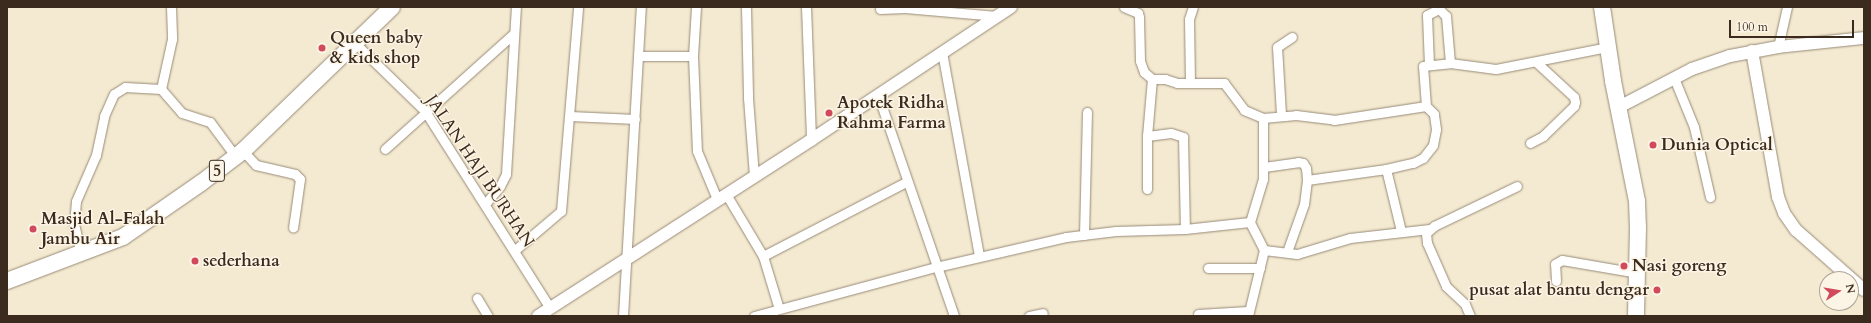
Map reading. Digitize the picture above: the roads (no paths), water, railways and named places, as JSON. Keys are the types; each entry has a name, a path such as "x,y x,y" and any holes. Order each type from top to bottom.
{"highway":[{"name":"5","path":"7,281 123,237 239,154 356,44 392,7"},
{"path":"1602,7 1607,48 1637,201 1636,316"}],"street":[{"path":"162,89 169,62 172,39 171,7"},
{"path":"485,204 500,186 506,174 513,34 516,7"},
{"path":"515,250 561,212 578,7"},
{"path":"623,316 641,7"},
{"path":"696,7 692,56 698,157 722,196 763,256 779,309"},
{"path":"746,7 748,98 754,176"},
{"path":"806,7 811,140"},
{"path":"538,316 811,140 1011,7"},
{"path":"1124,7 1138,13 1142,68 1152,78 1190,84 1224,83 1244,110 1262,118 1281,114 1334,120 1426,106"},
{"path":"1190,84 1189,19 1193,7"},
{"path":"1778,47 1787,7"},
{"path":"880,9 905,8 997,16"},
{"path":"1429,64 1427,15 1439,9 1446,16 1450,63"},
{"path":"385,149 425,111 513,34"},
{"path":"1281,114 1277,47 1292,37"},
{"path":"1619,107 1708,62 1752,51 1778,47 1864,38"},
{"name":"JALAN HAJI BURHAN","path":"356,44 425,111 515,250 550,308"},
{"path":"1307,180 1386,169 1413,163 1428,153 1433,145 1436,129 1434,114 1426,106 1423,66 1429,64 1450,63 1496,69 1607,48"},
{"path":"1752,51 1778,196 1784,213 1796,230 1864,290"},
{"path":"942,52 979,256"},
{"path":"639,56 692,56"},
{"path":"1530,143 1543,136 1574,106 1575,102 1574,97 1536,62"},
{"path":"1147,189 1147,136 1152,78"},
{"path":"1674,78 1694,127 1710,197"},
{"path":"81,254 74,224 76,201 98,150 104,116 114,94 125,87 162,89 182,113 210,122 239,154 256,166 295,174 300,179 293,228"},
{"path":"878,95 906,182 954,316"},
{"path":"1084,235 1087,112"},
{"path":"570,116 635,119"},
{"path":"1198,314 1248,314 1264,250 1250,222 1260,191 1264,167 1262,118"},
{"path":"1147,136 1171,133 1183,137 1185,229"},
{"path":"1264,167 1298,162 1306,168 1307,180 1304,204 1287,252"},
{"path":"1386,169 1401,231"},
{"path":"763,256 906,182"},
{"path":"1264,250 1297,254 1350,238 1429,229 1517,186"},
{"path":"754,316 979,256 1084,235 1185,229 1250,222"},
{"path":"1429,229 1426,233 1427,243 1446,286 1465,304 1470,316"},
{"path":"1556,281 1555,264 1562,260 1637,273"},
{"path":"1208,268 1260,268"},
{"path":"477,298 488,316"},
{"path":"1029,316 1043,313"}],"place":[{"name":"Queen baby & kids shop","path":"322,48"},
{"name":"Apotek Ridha Rahma Farma","path":"829,113"},
{"name":"Dunia Optical","path":"1653,145"},
{"name":"Masjid Al-Falah Jambu Air","path":"33,229"},
{"name":"sederhana","path":"195,261"},
{"name":"Nasi goreng","path":"1624,266"},
{"name":"pusat alat bantu dengar","path":"1657,290"}]}
